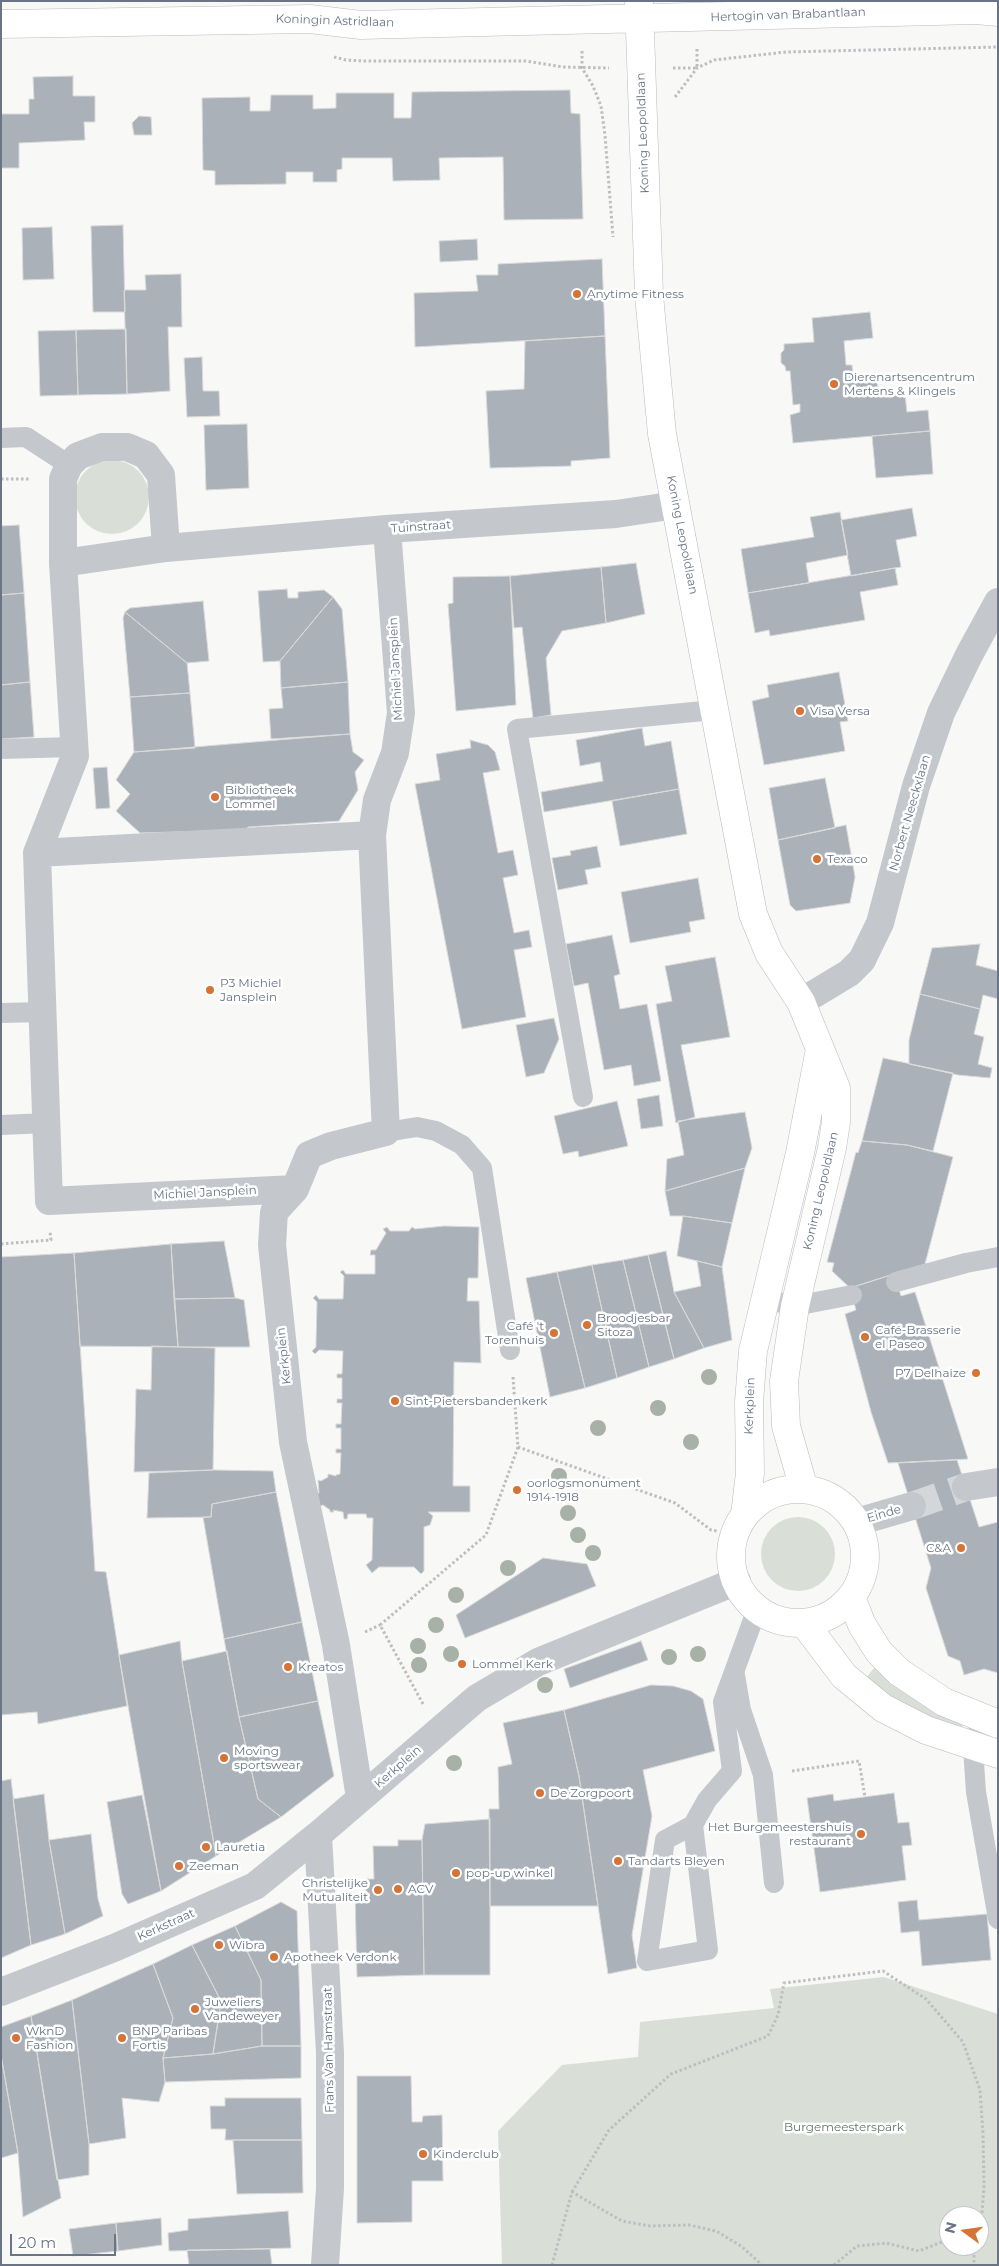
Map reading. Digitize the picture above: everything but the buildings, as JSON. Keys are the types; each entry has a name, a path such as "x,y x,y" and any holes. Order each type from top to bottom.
{"main road":[{"name":"Hertogin van Brabantlaan","path":"639,10 976,10 998,12"},
{"name":"Koningin Astridlaan","path":"1,24 310,19 361,25 639,10"},
{"name":"Koning Leopoldlaan","path":"639,10 649,296 662,434 753,914 769,953 801,1002 836,1088 836,1122 832,1148 795,1306"},
{"path":"764,1299 800,1153 820,1048"},
{"name":"Kerkplein","path":"740,1525 762,1500 782,1490 804,1489 825,1494 843,1506 857,1522 865,1547 863,1574 851,1598 830,1615 804,1623 787,1622 771,1617 757,1609 745,1596 736,1581 732,1557 750,1472 748,1402 752,1360 764,1299"},
{"path":"795,1306 784,1381 786,1426 804,1489"},
{"path":"851,1598 862,1625 879,1652 900,1672 944,1702 989,1721"},
{"path":"804,1623 844,1676 883,1708 926,1730 986,1751"}],"street":[{"path":"63,563 63,479 69,465 78,456 102,447 127,447 146,455 161,475 166,548"},
{"name":"Tuinstraat","path":"63,563 166,548 616,514 676,505"},
{"name":"Michiel Jansplein","path":"386,1132 372,835 377,800 395,753 401,713 387,530"},
{"name":"Michiel Jansplein","path":"63,563 75,756 37,853 49,1202 295,1189"},
{"name":"Norbert Neeckxlaan","path":"801,1002 849,973 862,960 880,923 916,786 941,712 998,602"},
{"path":"37,853 372,835"},
{"path":"295,1189 309,1155 331,1146 386,1132"},
{"name":"Kerkplein","path":"295,1189 274,1212 272,1245 293,1442 336,1645 360,1798"},
{"path":"966,1487 998,1482"},
{"name":"Einde","path":"857,1522 912,1506"},
{"name":"Kerkplein","path":"318,1835 477,1698 538,1662 736,1581"},
{"name":"Kerkstraat","path":"1,1992 114,1948 256,1886 318,1835"},
{"name":"Frans Van Hamstraat","path":"318,1835 330,2053 330,2188 324,2265"}],"lane":[{"path":"1,438 26,437 69,465"},
{"path":"583,1096 517,729 714,710"},
{"path":"1,749 74,747"},
{"path":"1,1013 43,1012"},
{"path":"1,1125 46,1123"},
{"path":"386,1132 418,1126 436,1131 462,1145 482,1168 510,1350"},
{"path":"896,1282 966,1263 998,1257"},
{"path":"764,1299 795,1306 852,1295"},
{"path":"693,1825 708,1950 647,1960 665,1840 693,1825 707,1800 732,1772 724,1702 757,1609"},
{"path":"735,1673 741,1710 763,1775 774,1883"},
{"path":"989,1721 986,1751 976,1792 998,1919"}],"path":[{"path":"697,68 714,60 786,52 998,47"},
{"path":"440,1730 428,1714 380,1625 486,1536 518,1447 510,1350"},
{"path":"518,1447 675,1503 711,1530 740,1525"},
{"path":"763,1775 859,1761 865,1797"},
{"path":"552,2265 572,2192 609,2130 671,2074 768,2036 778,2015 784,1983 882,1971 926,1999 963,2042 980,2090 983,2133 983,2206"},
{"path":"572,2192 622,2221 650,2226 689,2225 716,2231 741,2246 762,2265"},
{"path":"834,2265 856,2246 886,2243 919,2251 939,2243"}],"green space":[{"path":"105,460 119,460 133,466 143,476 149,490 147,511 133,528 119,534 105,534 91,528 81,518 75,504 75,490 81,476 91,466"},
{"path":"791,1517 805,1517 819,1523 829,1533 835,1547 833,1568 819,1585 805,1591 791,1591 777,1585 767,1575 761,1561 761,1547 767,1533 777,1523"},
{"path":"875,1667 962,1722 963,1730 907,1710 865,1679"},
{"name":"Burgemeesterspark","path":"884,1977 998,2014 998,2265 502,2265 498,2131 562,2065 638,2057 640,2022 774,2008 770,1989"}],"tunnel":[{"path":"912,1506 966,1487"}],"place":[{"name":"Anytime Fitness","path":"577,294"},
{"name":"Dierenartsencentrum Mertens & Klingels","path":"834,384"},
{"name":"Visa Versa","path":"800,711"},
{"name":"Bibliotheek Lommel","path":"215,797"},
{"name":"Texaco","path":"817,859"},
{"name":"P3 Michiel Jansplein","path":"210,990"},
{"name":"Broodjesbar Sitoza","path":"587,1325"},
{"name":"Café 't Torenhuis","path":"554,1333"},
{"name":"Café-Brasserie el Paseo","path":"865,1337"},
{"name":"P7 Delhaize","path":"976,1373"},
{"name":"Sint-Pietersbandenkerk","path":"395,1401"},
{"name":"oorlogsmonument 1914-1918","path":"517,1490"},
{"name":"C&A","path":"961,1548"},
{"name":"Lommel Kerk","path":"462,1664"},
{"name":"Kreatos","path":"288,1667"},
{"name":"Moving sportswear","path":"224,1758"},
{"name":"De Zorgpoort","path":"540,1793"},
{"name":"Het Burgemeestershuis restaurant","path":"861,1834"},
{"name":"Lauretia","path":"206,1847"},
{"name":"Tandarts Bleyen","path":"618,1861"},
{"name":"Zeeman","path":"179,1866"},
{"name":"pop-up winkel","path":"456,1873"},
{"name":"ACV","path":"398,1889"},
{"name":"Christelijke Mutualiteit","path":"378,1890"},
{"name":"Wibra","path":"219,1945"},
{"name":"Apotheek Verdonk","path":"274,1957"},
{"name":"Juweliers Vandeweyer","path":"195,2009"},
{"name":"WknD Fashion","path":"16,2038"},
{"name":"BNP Paribas Fortis","path":"122,2038"},
{"name":"Kinderclub","path":"423,2154"}]}
